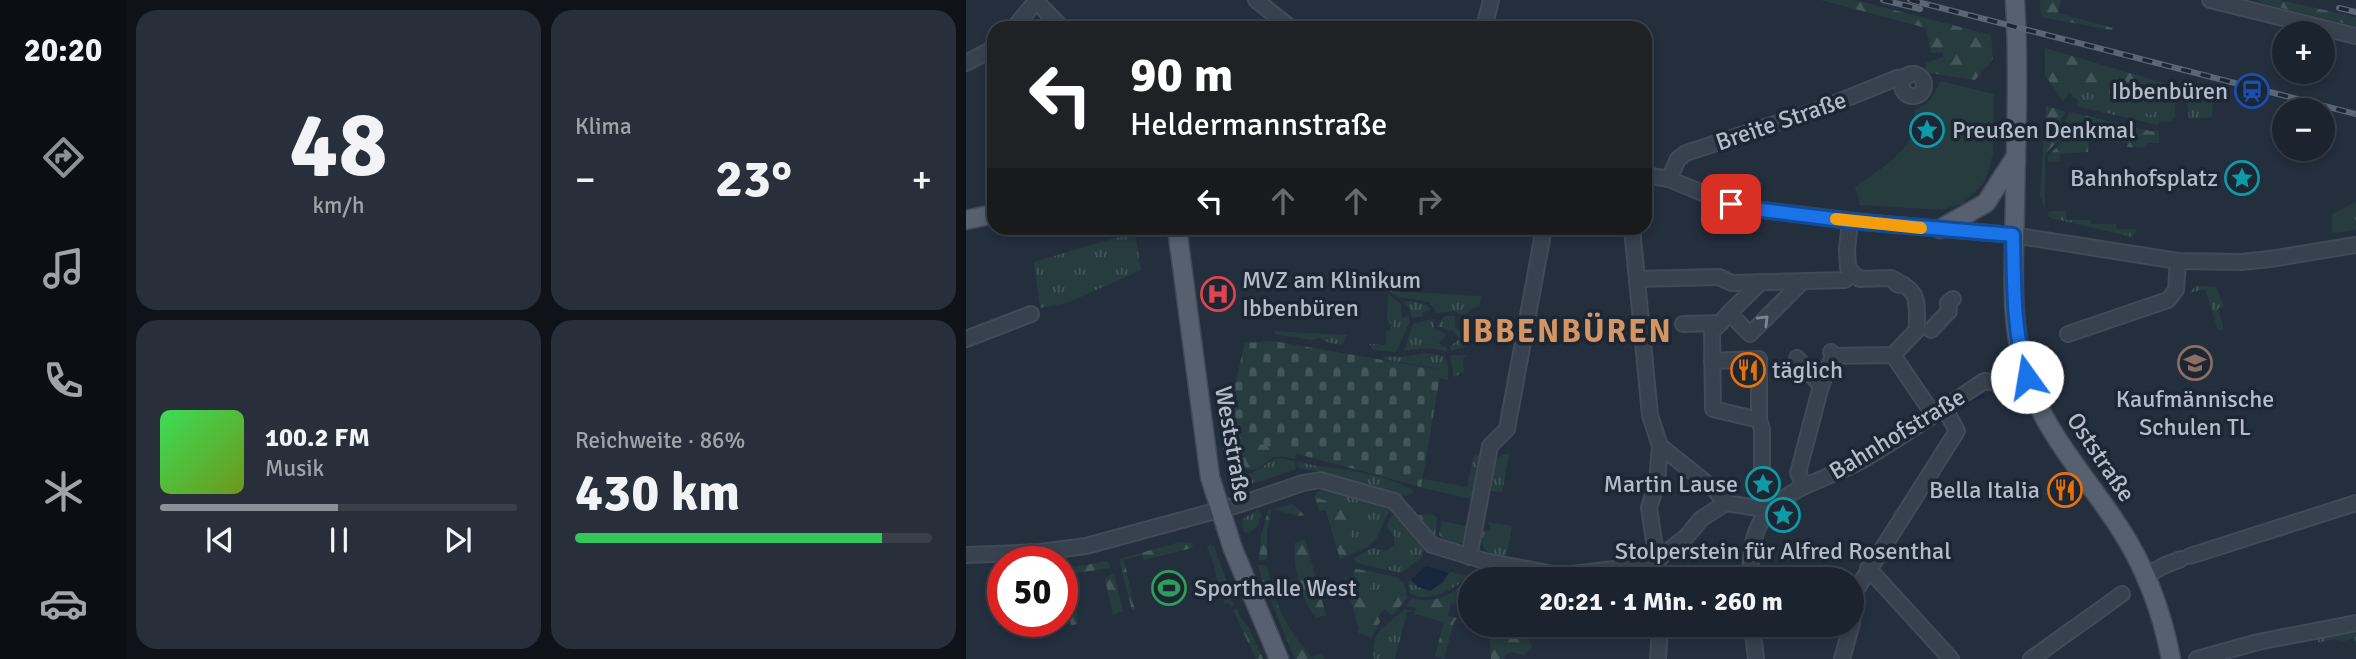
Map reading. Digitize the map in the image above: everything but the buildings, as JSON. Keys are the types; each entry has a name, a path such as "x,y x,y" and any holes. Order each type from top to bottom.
{"main road":[{"name":"Oststraße","path":"2015,0 2018,62 2013,235 2017,328 2022,360 2030,388 2060,443 2119,527 2146,576 2163,621 2172,659"},
{"path":"1940,229 1986,203 2016,156"},
{"path":"966,220 987,216"},
{"name":"Weststraße","path":"1178,235 1210,477 1219,509 1279,659"}],"street":[{"path":"1256,0 1282,21"},
{"path":"1486,21 1491,0"},
{"path":"2210,0 2356,36"},
{"path":"1019,21 1035,1 1055,21"},
{"path":"966,63 987,52"},
{"name":"Breite Straße","path":"1669,179 1678,159 1686,153 1823,108 1896,78 1906,77"},
{"path":"1652,176 1669,179 1717,200 1746,208 1850,221 2013,235 2178,261 2241,262 2356,245"},
{"path":"1844,281 1848,268 1850,221"},
{"path":"1469,557 1490,446 1507,429 1543,235"},
{"path":"1633,235 1650,415 1660,446 1657,484 1649,508 1657,567"},
{"path":"2068,334 2168,300 2176,290 2178,261"},
{"path":"1637,279 1719,277 1732,283 1891,278 1896,283 1910,287 1916,296 1917,330 1893,355 1832,354 1817,379 1798,473 1804,485"},
{"path":"1759,420 1713,409 1712,332 1761,282"},
{"path":"1683,324 1725,318 1750,334 1802,282"},
{"path":"1931,330 1949,311 1948,303 1953,299"},
{"path":"966,339 1031,314"},
{"path":"1842,659 1852,623 1855,592 1957,431 1893,355"},
{"path":"1797,358 1817,379"},
{"path":"1712,361 1759,359 1762,486"},
{"name":"Bahnhofstraße","path":"1750,567 1751,548 1756,531 1770,510 1804,485 1862,460 1984,381 2030,388"},
{"path":"1660,446 1714,489 1726,503 1770,510"},
{"path":"1657,484 1675,458"},
{"path":"966,555 1040,552 1086,546 1320,480 1394,500 1428,542 1469,557 1553,574 1572,574 1656,562 1687,536 1701,519 1726,503"},
{"path":"2146,576 2163,566 2186,558 2356,503"},
{"path":"1868,568 1951,659"},
{"path":"2031,659 2122,594"},
{"path":"2197,659 2258,642 2356,623"},
{"path":"1658,659 1659,637"},
{"path":"1753,637 1756,659"}],"green space":[{"path":"1821,0 1855,0 1991,35 1993,59 1975,80 1930,73 1926,70 1926,63 1943,57 1943,52 1931,53 1926,28"},
{"path":"2040,0 2061,0 2058,13 2113,28 2111,30 2041,17"},
{"path":"2258,0 2279,0 2356,17 2356,26 2261,3"},
{"path":"2045,48 2157,81 2164,89 2157,110 2150,115 2128,107 2109,92 2089,89 2080,80 2074,84 2063,101 2045,75"},
{"path":"2080,80 2089,89 2109,92 2128,107 2157,110 2164,89 2157,81 2213,96 2212,117 2189,119 2187,101 2175,101 2175,117 2171,121 2159,122 2158,125 2076,106 2079,102 2070,93 2074,84"},
{"path":"1941,81 1994,94 1993,153 1983,184 1962,204 1942,210 1860,205 1855,187 1887,164 1906,146 1915,123 1914,110 1929,102"},
{"path":"2046,106 2064,111 2065,114 2061,119 2061,138 2045,154 2045,210 2040,196"},
{"path":"2070,112 2159,131 2159,143 2148,143 2145,148 2127,147 2127,142 2106,142 2106,137 2089,136 2088,152 2060,154 2059,161 2048,162 2048,156 2067,137 2065,121"},
{"path":"2356,202 2356,230 2332,233 2332,214"},
{"path":"2049,211 2066,211 2066,220 2116,224 2117,229 2136,229 2136,232 2132,237 2051,218 2048,216"},
{"path":"1125,235 1135,235 1141,270 1067,303 1040,308 1034,262"},
{"path":"2196,285 2216,287 2224,306 2218,309 2224,329 2218,330 2205,289 2190,293"},
{"path":"1389,291 1482,296 1479,307 1461,315 1454,311 1437,313 1429,302 1398,297"},
{"path":"1388,294 1401,304 1402,318 1408,316 1410,321 1396,352 1373,350 1369,344 1386,345 1386,332 1392,325 1387,320"},
{"path":"1403,302 1427,305 1430,309 1423,313 1423,316 1412,318 1409,308"},
{"path":"1445,316 1455,316 1455,327 1472,341 1470,345 1451,351 1450,346 1460,339 1452,330 1448,332 1437,326"},
{"path":"1433,319 1434,328 1446,335 1439,343 1446,347 1447,351 1426,348 1404,351 1413,324"},
{"path":"1275,331 1347,335 1342,345 1320,338 1311,340 1275,334"},
{"path":"1273,341 1441,370 1421,487 1223,434 1245,343"},
{"path":"1427,353 1444,356 1448,366 1448,380 1438,378 1441,369 1382,359 1385,356 1402,357"},
{"path":"1450,355 1467,355 1463,359 1464,372 1454,377"},
{"path":"1222,433 1297,449 1295,459 1278,457 1258,469 1248,470 1244,466 1234,468 1235,488 1229,481 1223,447 1228,446"},
{"path":"1474,454 1482,456 1476,500 1419,487 1423,469 1423,479 1467,487"},
{"path":"1503,454 1509,454 1502,492 1489,491 1495,460"},
{"path":"1281,458 1294,461 1296,469 1243,487 1242,480 1246,479 1247,474"},
{"path":"1297,462 1370,474 1402,485 1413,490 1413,493 1407,496 1399,495 1323,475 1321,472 1299,468"},
{"path":"1323,489 1386,505 1392,509 1371,544 1340,559 1326,510 1319,511 1315,497 1316,493"},
{"path":"1315,497 1332,503 1348,516 1351,553 1340,559 1326,510 1319,511"},
{"path":"1293,504 1304,515 1299,516 1272,509"},
{"path":"1272,509 1267,531 1267,559 1259,561 1261,536 1268,510"},
{"path":"1258,510 1262,514 1257,527 1248,533 1244,532 1244,518"},
{"path":"1397,513 1424,548 1422,557 1401,573 1357,563 1354,558 1372,548 1386,551 1394,545 1395,537 1386,526 1392,515"},
{"path":"1428,513 1437,517 1435,535 1432,535 1416,516"},
{"path":"1442,521 1466,526 1464,542 1455,545 1442,541 1443,538 1439,535"},
{"path":"1488,522 1512,526 1506,559 1490,555 1481,543 1482,526 1486,532 1491,528"},
{"path":"1305,539 1326,615 1316,618 1302,592 1295,563 1295,543"},
{"path":"1180,542 1193,543 1192,548 1144,560 1142,555 1124,560 1135,609 1132,610 1119,559"},
{"path":"1214,546 1230,591 1227,594 1234,605 1231,607 1229,603 1225,604 1222,597 1207,548"},
{"path":"1108,561 1110,568 1078,573 1078,566"},
{"path":"1258,565 1268,569 1278,606 1296,638 1312,658 1320,653 1325,659 1295,659"},
{"path":"1355,569 1369,571 1370,597 1375,602 1399,592 1408,597 1394,614 1391,615 1385,609 1378,616 1380,622 1371,638 1356,631 1359,630 1345,578 1353,576"},
{"path":"1369,571 1396,577 1404,583 1407,596 1399,592 1375,602 1370,597"},
{"path":"1111,574 1114,575 1123,611 1113,615 1105,579"},
{"path":"1447,574 1458,574 1458,584 1433,596 1410,594 1410,580 1418,587 1446,578"},
{"path":"1458,589 1458,605 1451,603 1448,616 1457,618 1444,659 1435,656 1444,622 1414,614 1416,608 1406,606 1412,598 1429,600"},
{"path":"1237,608 1263,659 1256,659 1233,610"},
{"path":"1404,609 1414,612 1407,612 1395,659 1374,659 1373,648 1377,634"},
{"path":"2356,632 2356,646 2353,638 2318,643 2318,639"},
{"path":"1489,637 1527,637 1532,647 1524,655 1510,652 1504,659 1491,659"}],"water":[{"path":"1426,566 1449,573 1443,582 1430,591 1418,587 1411,580"}],"waterway":[{"path":"1973,399 1983,396"},
{"path":"1962,406 1970,401"}],"railway":[{"path":"1883,0 1920,9"},
{"path":"1910,0 2356,114"},
{"path":"2339,8 2356,12"}],"slow traffic":[{"path":"1836,219 1921,228"}],"place":[{"name":"Ibbenbüren","path":"2252,91"},
{"name":"Preußen Denkmal","path":"1927,130"},
{"name":"Bahnhofsplatz","path":"2242,178"},
{"name":"MVZ am Klinikum Ibbenbüren","path":"1218,294"},
{"name":"Kaufmännische Schulen TL","path":"2195,363"},
{"name":"täglich","path":"1748,370"},
{"name":"Martin Lause","path":"1763,484"},
{"name":"Bella Italia","path":"2065,490"},
{"name":"Stolperstein für Alfred Rosenthal","path":"1783,515"},
{"name":"Sporthalle West","path":"1169,588"}],"district":[{"name":"IBBENBÜREN","path":"1567,331"}],"route":[{"path":"1731,204 1850,221 2013,235 2015,314 2027,377"}]}
